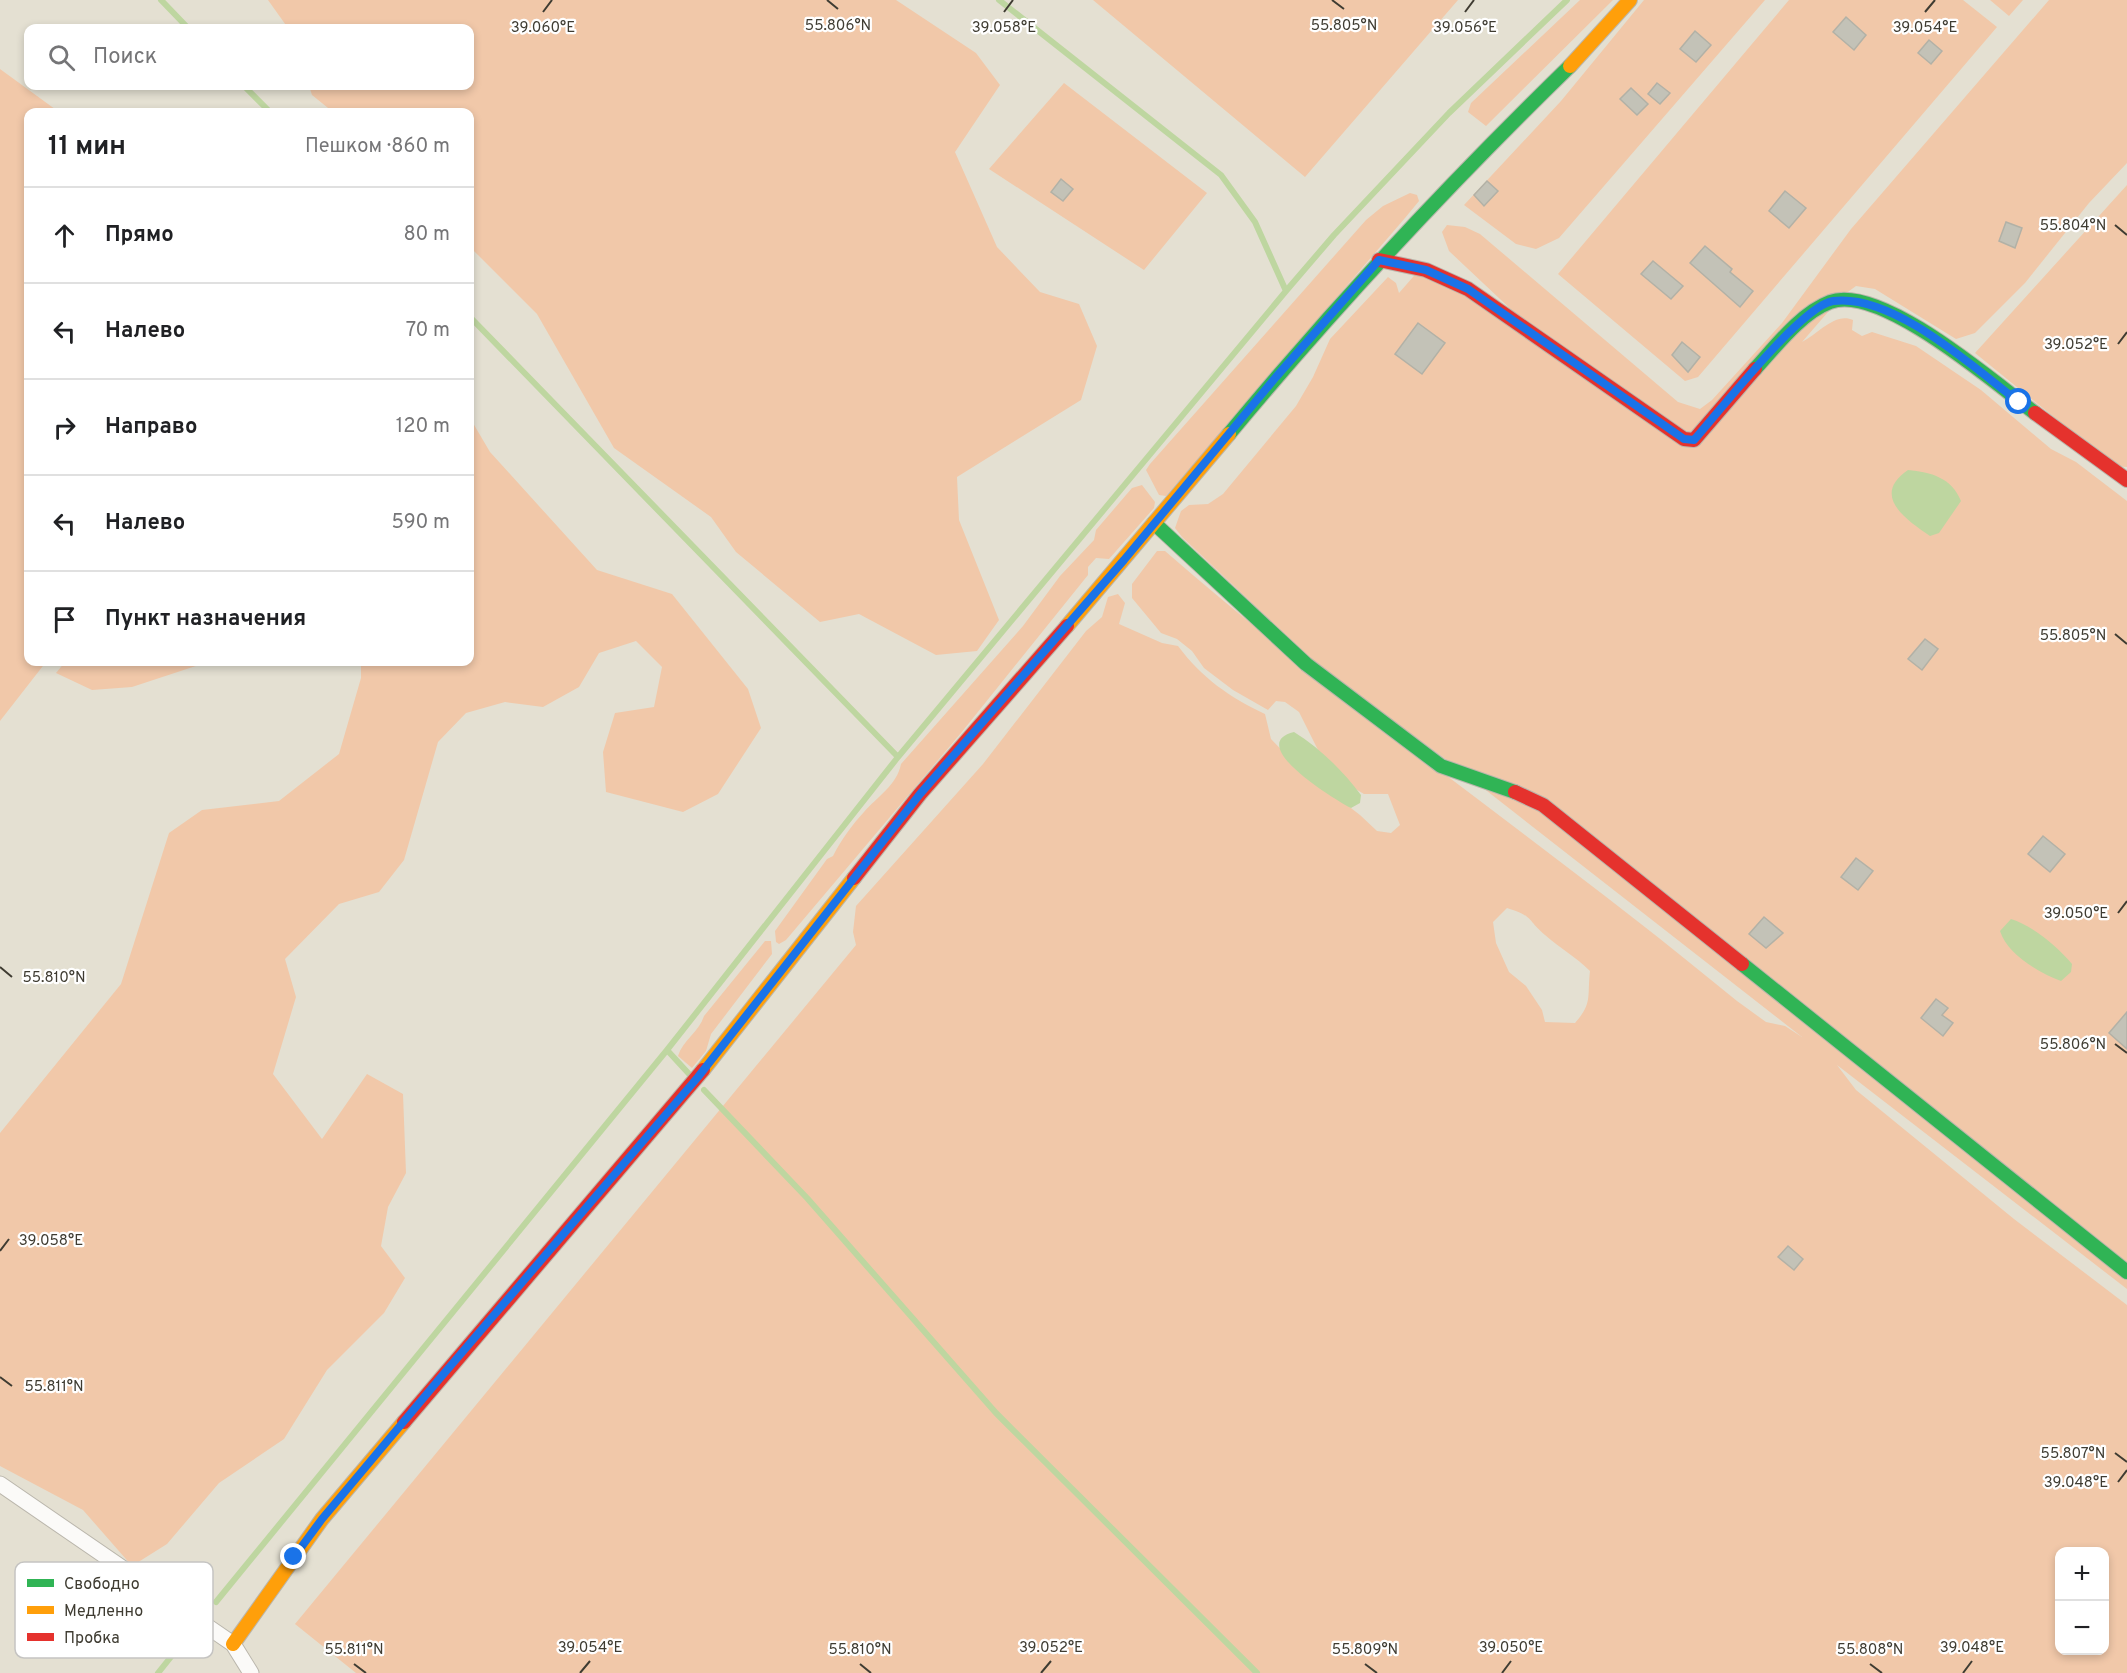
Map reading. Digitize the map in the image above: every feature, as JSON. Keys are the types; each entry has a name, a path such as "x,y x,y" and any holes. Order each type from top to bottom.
{"street":[{"path":"233,1644 322,1519 698,1077 920,794 1154,524 1276,377 1379,260 1462,172 1592,44 1630,0"},
{"path":"1379,260 1426,270 1468,289 1684,439 1694,440 1800,320 1832,301 1864,303 1907,319 2127,480"},
{"path":"1154,524 1306,664 1441,766 1519,793 1543,805 2127,1272"},
{"path":"0,1484 114,1562"},
{"path":"213,1630 233,1644 251,1673"}],"shaded area":[{"path":"268,0 896,0 976,53 1000,85 955,152 997,247 1040,292 1079,304 1097,346 1081,400 957,477 959,520 999,620 977,651 936,655 859,614 820,622 736,552 711,517 614,448 537,314 474,251 474,108 328,108 312,95 310,90 474,90 474,24 285,24"},
{"path":"1093,0 1458,0 1305,177"},
{"path":"1580,0 1613,0 1486,126 1468,112 1471,103"},
{"path":"1644,0 1765,0 1559,238 1536,249 1516,244 1464,205 1561,101"},
{"path":"1789,0 1963,0 1997,27 1698,377 1685,381 1558,274"},
{"path":"1990,0 2023,0 2009,16"},
{"path":"2049,0 2127,0 2127,163 2089,203 2025,283 1975,333 1956,339 1875,289 1856,286 1841,297 1802,342 1833,321 1846,318 1853,320 1852,330 1862,336 1872,332 1916,346 1981,390 2051,449 2076,462 2127,501 2127,1289 1837,1065 1856,1090 2014,1219 2127,1305 2127,1673 356,1673 295,1624 856,945 853,932 856,906 983,764 1086,631 1102,617 1108,597 1118,594 1125,603 1119,624 1162,643 1178,646 1217,686 1265,714 1271,739 1300,769 1360,815 1377,831 1391,833 1400,825 1388,794 1364,794 1352,787 1321,756 1299,712 1285,702 1276,701 1268,710 1233,690 1204,668 1192,651 1177,639 1161,633 1132,598 1132,584 1157,551 1165,551 1305,667 1594,888 1737,1001 1766,1022 1785,1026 1802,1037 1455,766 1320,667 1175,528 1181,511 1189,505 1208,504 1223,494 1296,406 1313,377 1330,339 1388,277 1396,283 1399,293 1420,269 1549,345 1449,251 1442,232 1447,225 1465,227 1480,234 1678,402 1700,409 1712,400 1782,323 1851,229","holes":["1507,908 1526,916 1545,935 1590,971 1587,1004 1575,1023 1545,1022 1542,1010 1526,986 1509,972 1496,943 1493,922"]},
{"path":"0,69 24,86 24,90 29,90 54,108 24,108 24,666 43,666 0,721"},
{"path":"1064,83 1207,193 1144,270 989,169"},
{"path":"2127,185 2127,467 2114,466 1975,353"},
{"path":"1410,193 1417,195 1419,201 1405,218 1166,496 1159,495 1146,470 1150,464 1366,220 1383,206"},
{"path":"474,425 490,452 597,570 672,594 748,689 761,728 718,794 683,812 606,792 603,752 615,713 654,707 662,667 636,641 599,653 579,687 543,707 505,702 466,713 438,742 404,860 379,892 339,904 285,959 296,997 273,1074 322,1139 367,1074 403,1094 406,1173 388,1207 381,1246 405,1278 384,1313 327,1370 284,1439 219,1483 167,1544 138,1562 128,1562 83,1510 0,1466 0,1133 121,984 169,833 202,810 279,801 339,754 361,678 361,666 474,666"},
{"path":"1908,470 1925,472 1940,478 1952,487 1961,501 1939,533 1930,536 1896,507 1892,498 1892,489 1897,480"},
{"path":"1142,485 1155,502 1154,508 1109,559 1096,558 1088,567 1088,575 961,733 786,940 779,944 776,942 775,931 827,859 833,856 855,822 891,784 901,764 1023,626 1060,576 1094,540 1096,530 1132,488"},
{"path":"62,666 196,666 132,687 92,690 56,673"},
{"path":"1294,732 1313,745 1347,777 1361,795 1360,803 1351,808 1342,803 1313,784 1286,759 1280,748 1281,738"},
{"path":"2011,919 2028,926 2059,950 2072,964 2071,972 2061,981 2034,968 2017,955 2009,947 2000,931"},
{"path":"765,941 771,941 772,954 711,1034 706,1051 692,1068 678,1056 680,1050 699,1027 704,1016"}],"building":[{"path":"1846,17 1866,35 1854,50 1833,32"},
{"path":"1695,31 1711,45 1696,62 1680,49"},
{"path":"1929,40 1942,51 1931,64 1918,53"},
{"path":"1657,83 1670,93 1660,104 1648,94"},
{"path":"1631,88 1648,104 1637,115 1620,99"},
{"path":"1061,179 1073,189 1063,201 1051,192"},
{"path":"1487,181 1498,191 1484,206 1474,195"},
{"path":"1785,191 1806,208 1789,228 1769,211"},
{"path":"2006,222 2022,228 2015,248 1999,241"},
{"path":"1705,246 1732,269 1730,272 1753,291 1740,307 1690,263"},
{"path":"1653,261 1683,286 1671,299 1641,274"},
{"path":"1418,323 1445,343 1422,374 1395,354"},
{"path":"1682,342 1700,357 1688,372 1672,355"},
{"path":"1925,639 1938,649 1922,670 1908,659"},
{"path":"2043,836 2065,854 2050,872 2028,854"},
{"path":"1856,858 1873,871 1858,890 1841,877"},
{"path":"1764,917 1783,933 1766,948 1749,934"},
{"path":"1936,999 1948,1008 1942,1015 1953,1023 1943,1036 1921,1018"},
{"path":"2127,1012 2127,1049 2109,1033"},
{"path":"1788,1246 1803,1259 1794,1270 1778,1257"}],"waterway":[{"path":"161,0 184,24"},
{"path":"999,0 1221,175 1255,222 1286,291"},
{"path":"216,1602 667,1050 898,757 1286,291 1334,235 1449,113 1567,0"},
{"path":"248,90 266,108"},
{"path":"474,321 898,757"},
{"path":"667,1050 690,1075"},
{"path":"704,1090 807,1198 996,1413 1257,1673"},
{"path":"158,1673 170,1658"}],"traffic: fast":[{"path":"1229,434 1395,246 1570,66"},
{"path":"1755,369 1809,314 1830,302 1852,300 1878,307 1936,339 2035,413"},
{"path":"1154,523 1306,664 1441,766 1515,792"},
{"path":"1742,964 2127,1272"}],"traffic: slow":[{"path":"1570,66 1630,0"},
{"path":"1067,626 1229,434"},
{"path":"703,1070 854,878"},
{"path":"233,1644 322,1519 404,1422"}],"traffic: jam":[{"path":"1379,260 1426,270 1468,289 1684,439 1694,440 1755,369"},
{"path":"2035,413 2127,480"},
{"path":"854,878 920,794 1067,626"},
{"path":"1515,792 1543,805 1742,964"},
{"path":"404,1422 703,1070"}],"route":[{"path":"294,1557 322,1519 441,1377 698,1077 920,794 1124,560 1276,377 1379,260 1426,270 1468,289 1684,439 1694,440 1800,320 1832,301 1864,303 1907,319 2019,402"}]}
